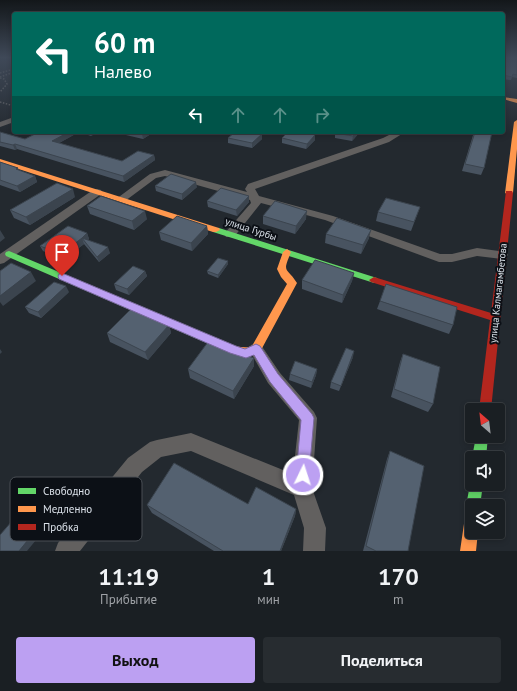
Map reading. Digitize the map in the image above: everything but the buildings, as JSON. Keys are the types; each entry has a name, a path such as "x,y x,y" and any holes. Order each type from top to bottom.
{"street":[{"path":"505,98 517,101"},
{"path":"0,125 12,120"},
{"name":"улица Калмагамбетова","path":"486,403 502,255 514,177 517,122"},
{"path":"230,234 256,203 250,189 256,184 314,166 386,140 397,134"},
{"name":"улица Гурбы","path":"0,161 495,318"},
{"path":"120,199 153,176 164,173 280,206 330,218 439,258 452,258 477,252 502,255"},
{"path":"4,257 97,192"},
{"path":"4,257 234,350 246,353 256,349 292,283 281,273 280,269 287,252"},
{"path":"256,349 274,378 308,418 302,488 315,528 314,551"},
{"path":"126,477 135,466 157,449 191,442 302,488"},
{"path":"468,551 469,539"},
{"path":"66,551 74,541"}],"path":[{"path":"0,92 4,89 6,83"},
{"path":"0,102 12,105"}],"traffic: fast":[{"path":"216,230 374,280"},
{"path":"9,254 236,351"},
{"path":"480,451 481,443"},
{"path":"474,499 475,491"}],"traffic: slow":[{"path":"505,98 517,101"},
{"path":"509,193 517,122"},
{"path":"0,161 216,230"},
{"path":"236,351 245,353 256,349 292,283 284,275 281,269 287,252"},
{"path":"468,551 469,539"}],"traffic: jam":[{"path":"486,403 509,193"},
{"path":"374,280 495,318"}],"route":[{"path":"62,276 234,350 246,353 256,349 274,378 308,418 303,475"}]}
